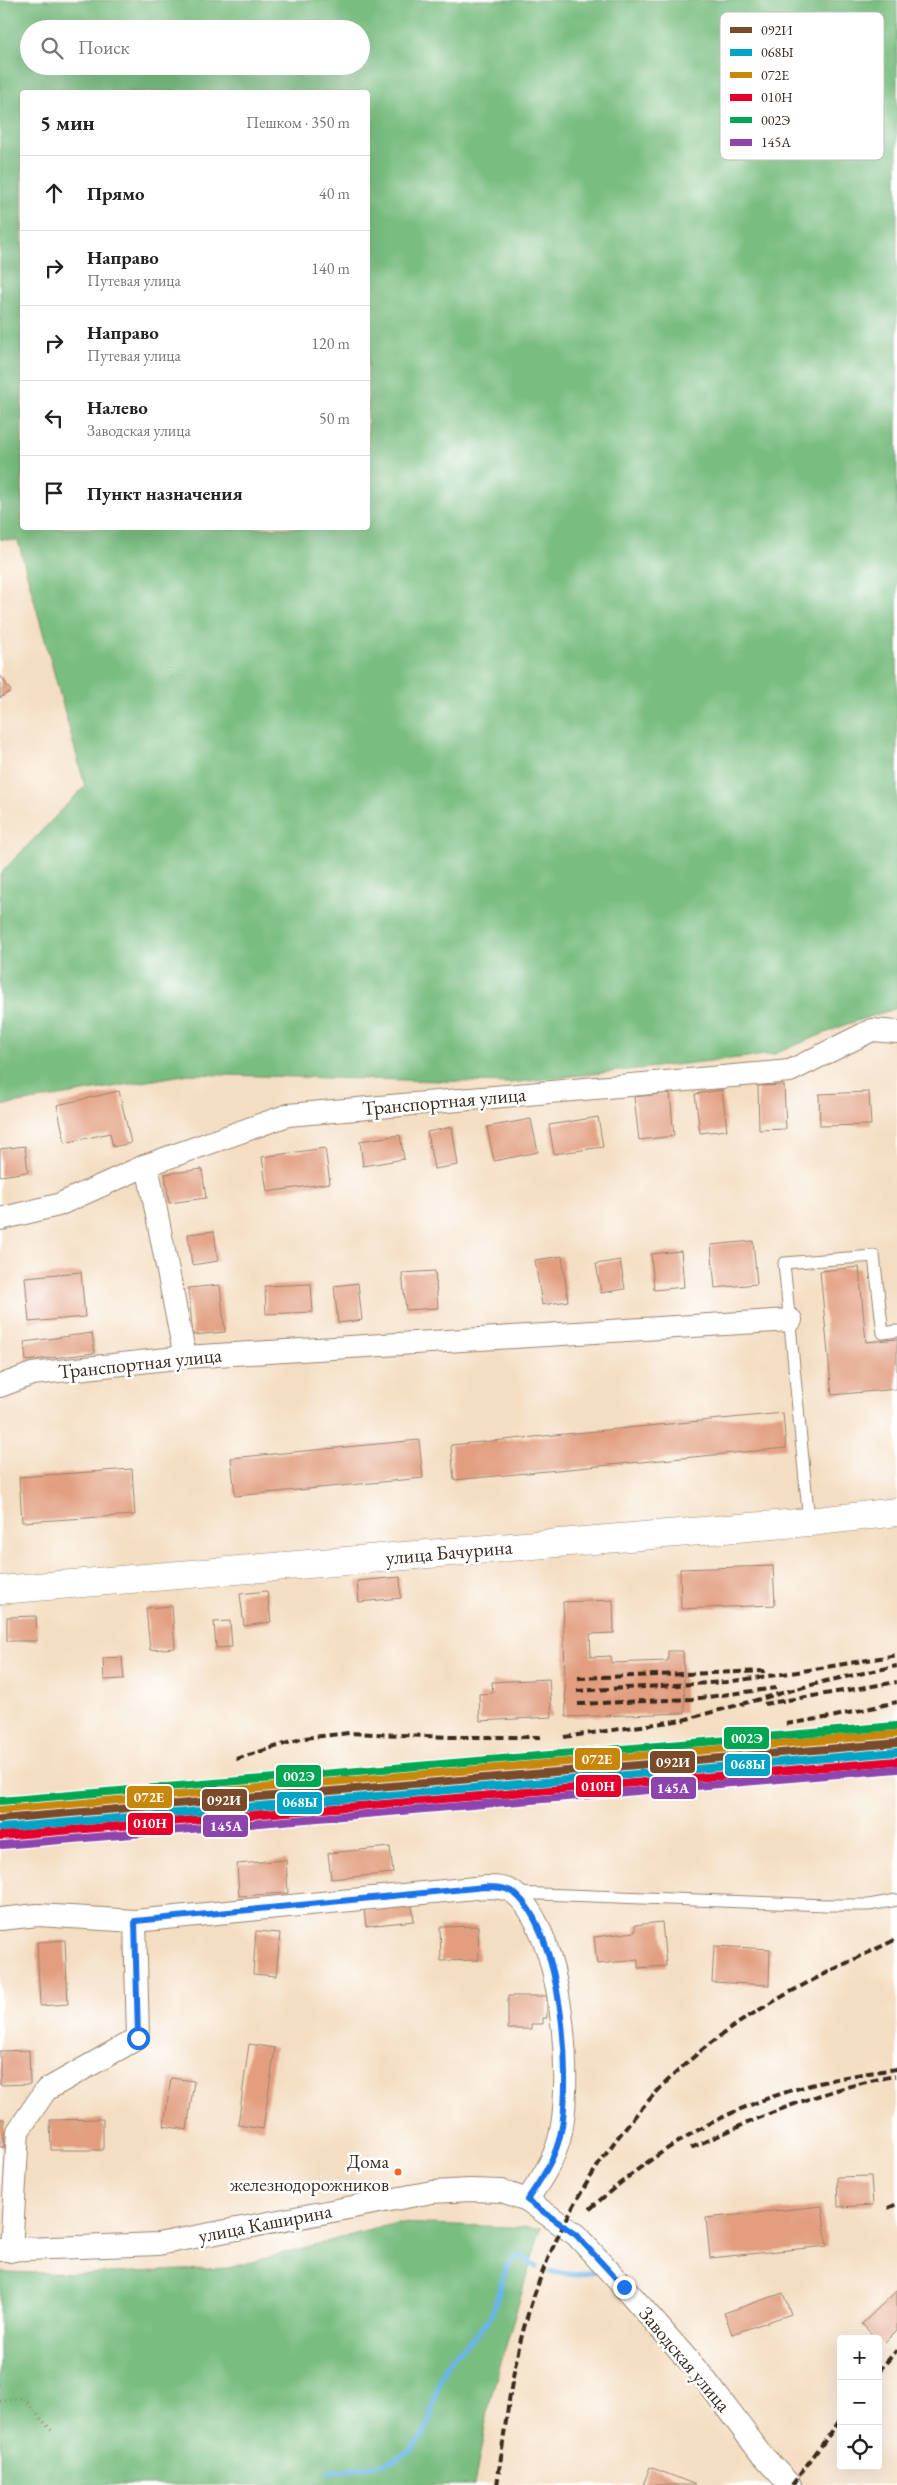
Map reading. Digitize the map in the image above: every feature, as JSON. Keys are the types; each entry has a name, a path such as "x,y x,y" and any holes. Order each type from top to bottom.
{"street":[{"name":"Транспортная улица","path":"0,1219 58,1205 147,1165 288,1115 790,1071 872,1030 897,1032"},
{"path":"147,1165 186,1356"},
{"name":"Транспортная улица","path":"0,1386 32,1374 186,1356 790,1320"},
{"name":"улица Бачурина","path":"0,1590 809,1522 897,1512"},
{"path":"0,1919 38,1915 135,1921 485,1887 499,1887 514,1893 535,1922 558,1990 564,2072 560,2138 554,2156 527,2200"},
{"path":"6,2250 18,2131 46,2090 138,2038 135,1921"},
{"name":"улица Каширина","path":"6,2250 158,2244 432,2192 502,2191 527,2200"},
{"name":"Заводская улица","path":"527,2200 576,2235 624,2287 704,2378 762,2455 790,2485"}],"lane":[{"path":"809,1522 784,1263 874,1256 883,1333 897,1331"},
{"path":"514,1893 825,1905 868,1905 897,1900"},
{"path":"535,1922 542,1904 553,1894"}],"path":[{"path":"0,2401 23,2398 52,2431"}],"green space":[{"path":"0,0 897,0 897,1008 847,1024 774,1054 510,1083 189,1074 0,1106 0,874 85,786 18,541 0,539"},
{"path":"396,2223 541,2228 491,2396 474,2485 0,2485 0,2272 88,2274 229,2268"}],"building":[{"path":"0,675 11,691 0,698"},
{"path":"784,1085 786,1129 759,1130 758,1086"},
{"path":"722,1090 727,1130 700,1133 695,1094"},
{"path":"119,1091 131,1143 113,1147 110,1133 65,1143 57,1105"},
{"path":"869,1092 871,1125 820,1126 819,1094"},
{"path":"670,1093 674,1136 639,1140 634,1097"},
{"path":"598,1117 603,1147 554,1154 549,1125"},
{"path":"531,1119 538,1152 494,1161 487,1127"},
{"path":"452,1127 458,1165 434,1169 427,1132"},
{"path":"400,1135 404,1159 363,1166 360,1141"},
{"path":"25,1146 28,1172 0,1176 0,1149"},
{"path":"325,1148 330,1183 267,1192 262,1157"},
{"path":"202,1169 206,1198 169,1203 165,1174"},
{"path":"214,1231 218,1261 192,1265 188,1234"},
{"path":"753,1241 757,1284 715,1288 711,1245"},
{"path":"681,1251 684,1287 654,1290 651,1254"},
{"path":"562,1256 568,1301 542,1305 535,1260"},
{"path":"620,1260 625,1289 601,1293 596,1264"},
{"path":"859,1267 866,1342 897,1339 897,1389 832,1395 820,1271"},
{"path":"435,1271 438,1308 406,1310 402,1273"},
{"path":"81,1272 85,1317 29,1322 25,1277"},
{"path":"358,1283 362,1320 338,1323 334,1286"},
{"path":"311,1284 313,1312 266,1314 265,1286"},
{"path":"220,1285 225,1332 193,1335 188,1288"},
{"path":"92,1333 95,1353 26,1361 24,1342"},
{"path":"783,1413 786,1448 454,1480 451,1445"},
{"path":"419,1440 423,1478 235,1496 231,1458"},
{"path":"132,1469 135,1515 22,1522 19,1477"},
{"path":"773,1566 775,1605 681,1609 680,1569"},
{"path":"400,1577 401,1598 359,1602 357,1581"},
{"path":"267,1591 271,1622 244,1626 240,1594"},
{"path":"613,1600 614,1633 590,1634 591,1657 611,1656 611,1663 668,1661 668,1651 683,1651 685,1713 566,1717 563,1602"},
{"path":"172,1606 175,1648 150,1650 146,1608"},
{"path":"36,1616 37,1641 7,1641 7,1617"},
{"path":"230,1621 232,1647 216,1648 214,1622"},
{"path":"122,1657 124,1679 104,1680 103,1658"},
{"path":"549,1679 552,1717 480,1721 479,1694 493,1693 492,1682"},
{"path":"390,1847 393,1873 331,1879 328,1853"},
{"path":"286,1860 288,1893 239,1896 237,1864"},
{"path":"412,1905 414,1921 366,1926 364,1910"},
{"path":"662,1922 666,1966 638,1968 638,1960 597,1964 594,1937 635,1932 635,1925"},
{"path":"478,1926 479,1960 441,1961 440,1927"},
{"path":"256,1931 280,1933 276,1976 253,1974"},
{"path":"65,1940 68,2004 40,2006 37,1942"},
{"path":"714,1946 770,1949 769,1985 712,1982"},
{"path":"508,1996 547,1996 547,2018 543,2018 543,2024 531,2024 531,2029 508,2029"},
{"path":"249,2044 275,2048 263,2129 238,2125"},
{"path":"29,2050 30,2084 0,2085 0,2051"},
{"path":"171,2078 194,2081 187,2130 164,2126"},
{"path":"0,2119 4,2119 4,2147 0,2147"},
{"path":"103,2119 103,2150 51,2150 50,2120"},
{"path":"871,2176 873,2205 838,2207 837,2177"},
{"path":"822,2206 827,2246 710,2258 706,2218"},
{"path":"897,2290 897,2330 882,2345 882,2335 872,2335 862,2324"},
{"path":"783,2293 791,2314 732,2334 724,2313"},
{"path":"650,2467 696,2485 643,2485"}],"waterway":[{"path":"328,2473 391,2461 416,2445 425,2432 438,2385 445,2368 488,2321 495,2306 507,2267 518,2256 523,2257 536,2266"},
{"path":"551,2272 578,2275 594,2271"}],"railway":[{"path":"577,1691 726,1682 897,1655"},
{"path":"564,1737 683,1720 826,1681 897,1666"},
{"path":"578,1678 765,1671"},
{"path":"764,1704 897,1682"},
{"path":"578,1704 692,1699 776,1688"},
{"path":"786,1724 831,1717 897,1702"},
{"path":"236,1759 304,1738 349,1733 451,1737 542,1737"},
{"path":"0,1832 531,1791 897,1759"},
{"path":"497,2485 516,2361 534,2296 552,2250 574,2206 599,2164 629,2124 661,2087 698,2053 737,2024 775,2000 897,1939"},
{"path":"590,2209 625,2179 660,2154 695,2132 732,2113 809,2085 897,2069"},
{"path":"691,2148 790,2106 842,2089 895,2076"},
{"path":"888,2208 897,2204"},
{"path":"882,2367 897,2350"},
{"path":"792,2485 837,2424"}],"transit line":[{"name":"002Э","path":"0,1801 896,1726"},
{"name":"072Е","path":"0,1810 896,1734"},
{"name":"092И","path":"0,1819 897,1743"},
{"name":"068Ы","path":"1,1828 897,1752"},
{"name":"010Н","path":"1,1836 897,1761"},
{"name":"145А","path":"2,1845 897,1769"}],"place":[{"name":"Дома железнодорожников","path":"398,2172"}],"route":[{"path":"138,2038 135,1921 485,1887 499,1887 514,1893 535,1922 546,1951 558,1990 563,2041 563,2116 560,2138 554,2156 542,2179 527,2200 576,2235 624,2287"}]}
